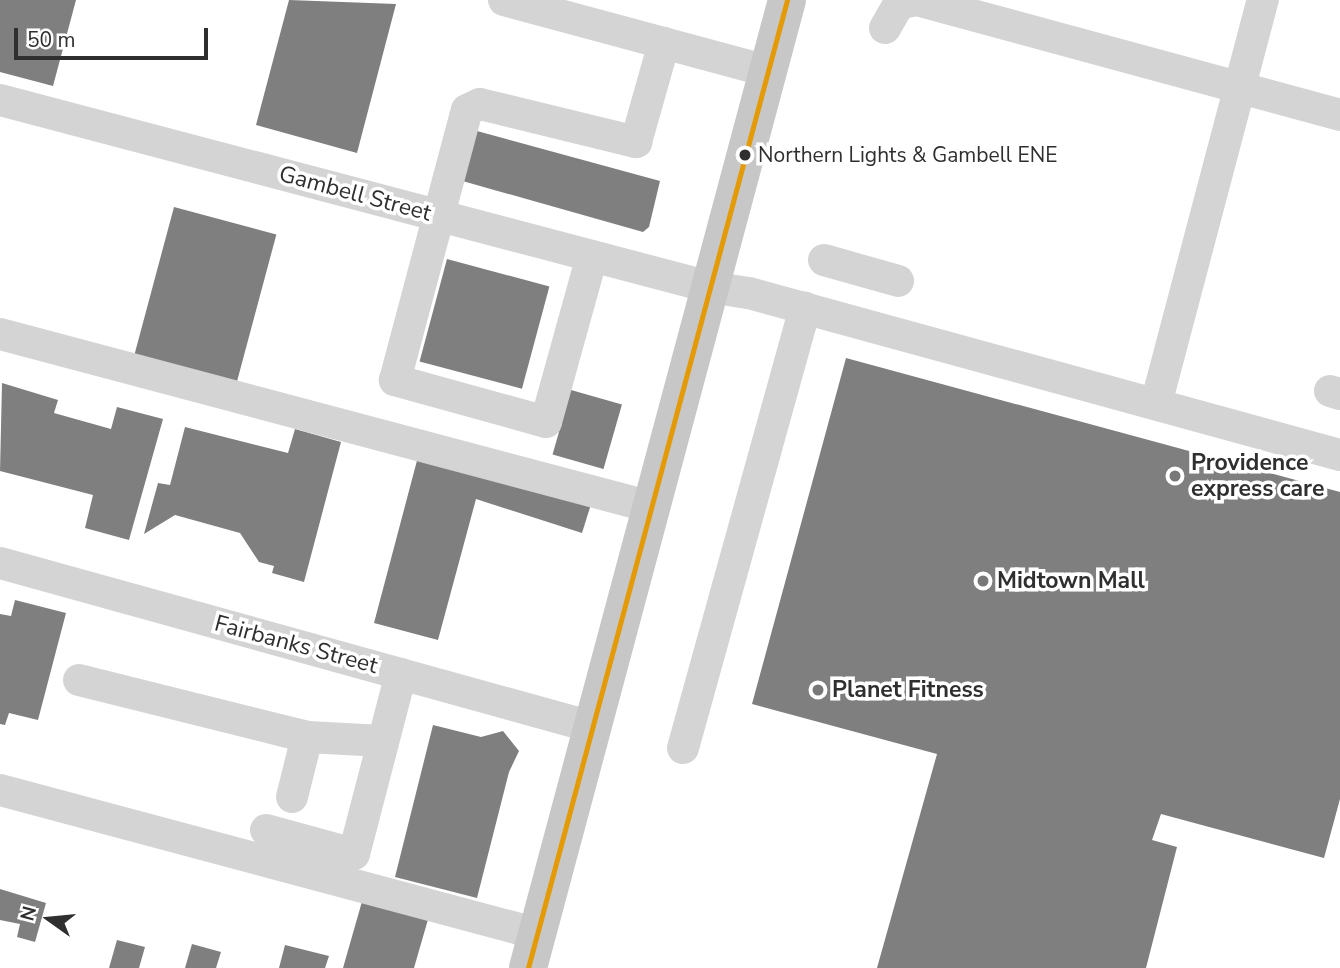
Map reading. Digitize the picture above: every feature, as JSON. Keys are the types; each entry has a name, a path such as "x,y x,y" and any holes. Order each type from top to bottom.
{"main road":[{"path":"533,951 787,0"}],"street":[{"path":"504,0 767,71"},
{"path":"885,27 899,4 916,0 1340,115"},
{"path":"1156,404 1264,0"},
{"path":"592,256 546,422 395,380 467,110 473,104 636,142 664,43"},
{"name":"Gambell Street","path":"0,100 710,287 806,308 1340,455"},
{"path":"824,260 898,281"},
{"path":"683,748 806,308"},
{"path":"0,334 651,507"},
{"name":"Fairbanks Street","path":"0,564 592,727"},
{"path":"266,830 354,854 401,674"},
{"path":"79,680 307,737 383,741"},
{"path":"292,797 307,737"},
{"path":"0,790 533,951"}],"building":[{"path":"0,0 76,0 53,86 0,72"},
{"path":"289,0 396,4 357,153 256,125"},
{"path":"466,128 660,181 649,227 643,232 452,178"},
{"path":"174,207 276,234 237,383 134,356"},
{"path":"447,259 549,286 522,389 420,361"},
{"name":"Midtown Mall","path":"846,358 1340,492 1340,799 1324,858 1161,814 1152,840 1177,847 1146,968 877,968 937,754 752,704"},
{"path":"2,383 58,400 54,413 111,429 117,407 163,419 129,540 85,528 93,495 0,471"},
{"path":"571,390 622,405 603,469 553,454"},
{"path":"185,427 288,453 295,429 341,442 304,582 272,573 274,566 259,562 240,533 175,515 144,534 158,483 170,485"},
{"path":"419,453 592,501 582,533 476,499 438,640 374,623"},
{"path":"15,600 66,613 38,720 9,713 5,725 0,724 0,614 11,616"},
{"path":"433,725 481,737 503,731 519,751 509,772 477,898 395,877"},
{"path":"0,889 46,903 35,942 17,937 20,924 0,920"},
{"path":"363,898 429,916 414,968 343,968"},
{"path":"117,940 145,947 139,968 109,968"},
{"path":"192,944 221,952 216,968 185,968"},
{"path":"285,945 329,956 325,968 279,968"}],"transit line":[{"path":"528,968 787,0"}],"place":[{"name":"Northern Lights & Gambell ENE","path":"745,155"},
{"name":"Providence express care","path":"1175,476"},
{"name":"Midtown Mall","path":"983,581"},
{"name":"Planet Fitness","path":"818,690"}]}
